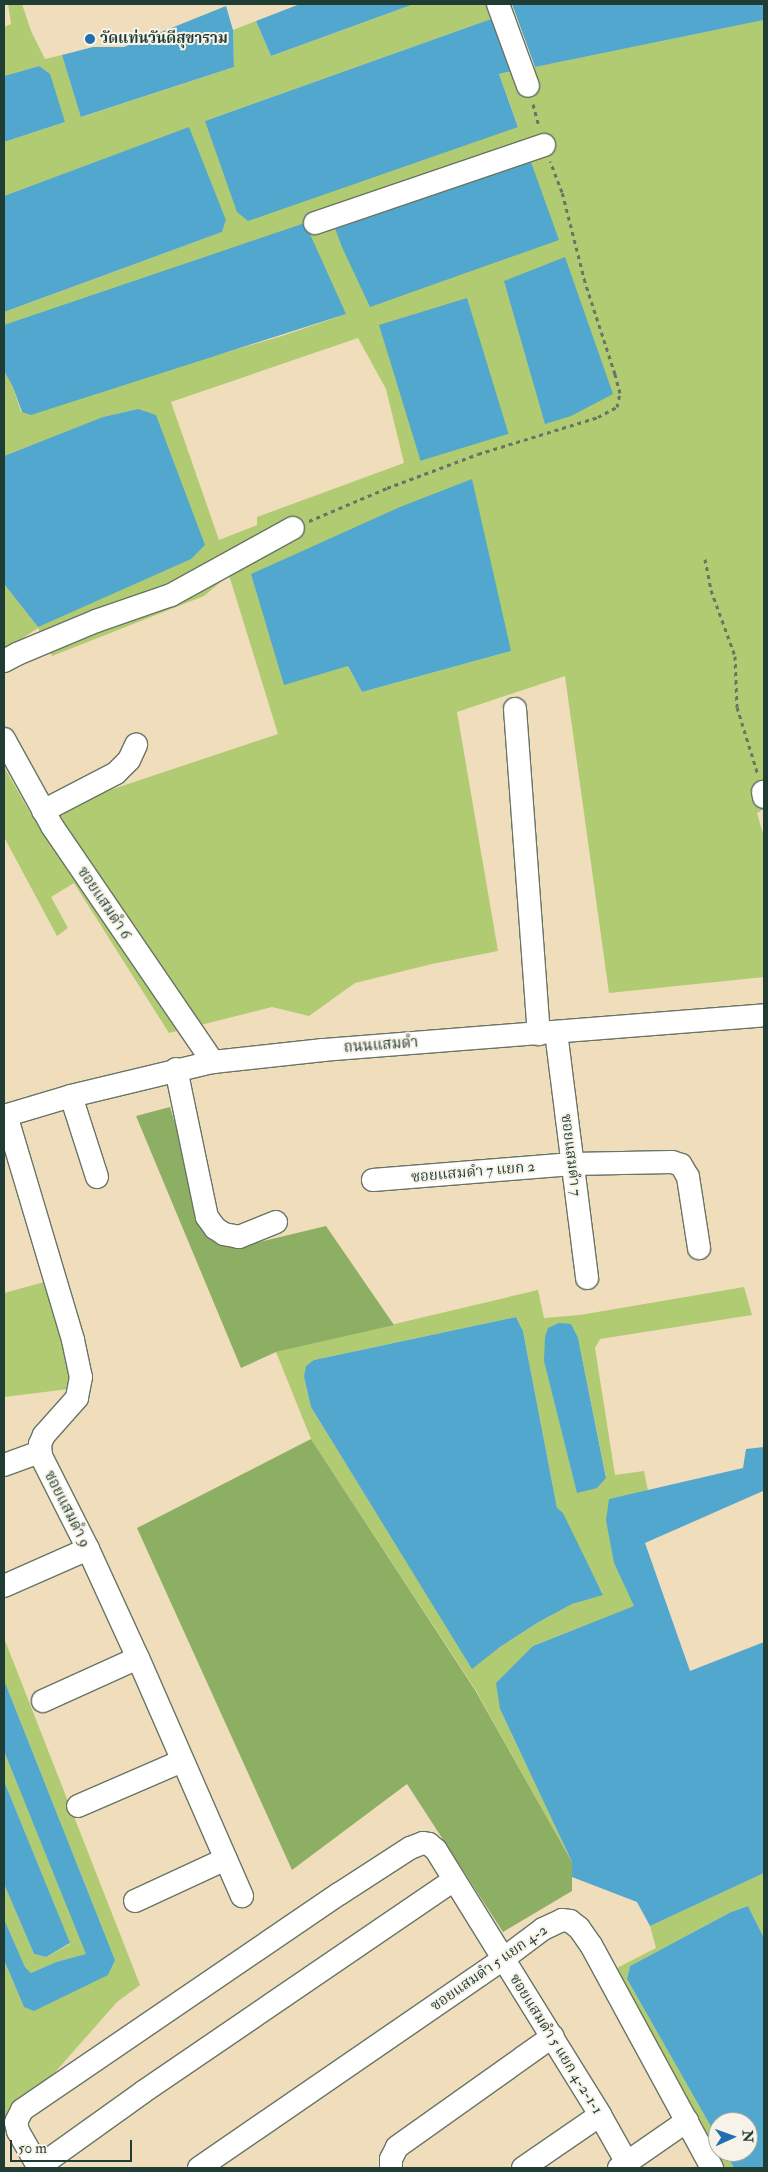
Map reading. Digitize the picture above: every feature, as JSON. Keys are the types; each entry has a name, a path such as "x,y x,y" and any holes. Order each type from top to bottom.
{"street":[{"path":"498,4 528,86"},
{"path":"315,223 544,145"},
{"path":"4,661 96,622 171,595 293,528"},
{"name":"ซอยแสมดำ 7","path":"515,709 548,1033 572,1164 587,1278"},
{"name":"ซอยแสมดำ 6","path":"4,739 43,811 213,1062"},
{"path":"43,811 116,773 128,760 136,745"},
{"name":"ถนนแสมดำ","path":"5,1116 71,1096 176,1069 213,1062 323,1050 764,1015"},
{"path":"176,1069 207,1217 215,1228 224,1234 240,1237 276,1222"},
{"path":"71,1096 97,1177"},
{"name":"ซอยแสมดำ 9","path":"5,1116 73,1340 80,1377 77,1398 44,1435 40,1444 40,1452 60,1497 88,1549 138,1658 242,1896"},
{"name":"ซอยแสมดำ 7 แยก 2","path":"373,1180 572,1164 672,1162 681,1165 688,1177 699,1248"},
{"path":"4,1465 40,1452"},
{"path":"4,1586 88,1549"},
{"path":"43,1701 138,1658"},
{"path":"78,1806 182,1761"},
{"name":"ซอยแสมดำ 5 แยก 4-2-1-1","path":"38,2168 18,2131 16,2122 22,2110 339,1894 410,1848 423,1843 430,1844 436,1850 552,2036 600,2115 623,2166"},
{"path":"135,1900 226,1859"},
{"path":"38,2168 152,2086 454,1880"},
{"name":"ซอยแสมดำ 5 แยก 4-2","path":"199,2168 553,1923 562,1920 570,1922 579,1928 591,1945 712,2168"},
{"path":"391,2168 391,2158 397,2147 552,2036"},
{"path":"523,2168 600,2115"},
{"path":"623,2166 687,2121"}],"path":[{"path":"293,528 334,509 478,454 598,417 617,407 620,393 615,374 584,282 562,192 544,145 528,86"},
{"path":"705,559 711,590 733,649 737,707 764,794"}],"green space":[{"path":"8,4 22,4 31,31 45,59 62,55 82,117 234,67 233,30 256,21 271,56 414,4 486,4 491,19 205,121 518,126 499,74 764,20 764,809 757,813 764,837 764,977 609,993 565,676 457,712 498,951 432,964 355,983 309,1016 272,1007 169,1033 74,883 51,897 68,928 57,936 4,837 4,767 32,816 278,734 229,575 204,596 52,656 38,628 4,651 4,584 38,627 138,409 104,417 4,456 4,371 13,387 21,412 282,336 346,314 29,318 4,325 4,312 222,232 226,220 188,128 4,196 4,142 65,122 39,66 4,76 4,27 11,24","holes":["358,338 386,389 404,463 257,517 257,525 219,540 171,402","511,651 362,692 348,666"]},
{"path":"170,1107 201,1210 243,1246 326,1226 394,1325 276,1352 241,1368 136,1116"},
{"path":"48,1281 71,1364 69,1389 4,1397 4,1293"},
{"path":"744,1287 752,1315 600,1339 595,1348 615,1475 644,1471 648,1491 609,1499 614,1563 635,1606 533,1646 500,1709 572,1862 475,1689 311,1439 276,1352 538,1290 544,1318 580,1315","holes":["516,1317 523,1331 557,1508 603,1594 572,1604 537,1623 472,1668 311,1407 304,1377 314,1360","578,1338 606,1477 597,1488"]},
{"path":"311,1439 475,1690 572,1862 572,1891 503,1932 407,1784 292,1870 137,1528"},
{"path":"4,1638 140,1985 117,2002 4,2130 4,1960 24,2007 115,1960 4,1680"},
{"path":"4,1751 87,1954 56,1962 31,1973 25,1967 4,1919 4,1884 34,1954 46,1957 70,1944 4,1781"},
{"path":"764,1873 764,1938 748,1906 731,1912 630,1966 627,1979 708,2121 708,2139 615,1969 656,1948 650,1926"},
{"path":"721,2162 731,2162 734,2168 724,2168"}],"water":[{"path":"300,4 414,4 271,56 256,21"},
{"path":"512,4 764,4 764,20 535,67"},
{"path":"226,6 233,30 234,67 81,117 62,55 93,47 124,47"},
{"path":"491,19 512,71 499,74 518,127 248,221 237,212 205,121"},
{"path":"39,66 50,74 65,122 4,142 4,76"},
{"path":"189,127 226,220 222,232 4,312 4,196"},
{"path":"523,140 559,240 370,307 342,247 328,210"},
{"path":"305,223 346,314 31,415 22,412 13,387 4,371 4,325"},
{"path":"565,257 613,394 571,416 545,424 504,281"},
{"path":"467,298 509,434 421,461 379,325"},
{"path":"138,409 156,415 205,545 191,559 38,627 4,584 4,456 103,417"},
{"path":"472,479 511,651 362,692 348,666 284,685 251,574 400,507"},
{"path":"516,1317 523,1331 557,1508 563,1513 603,1595 572,1604 537,1623 500,1647 472,1669 311,1407 304,1377 306,1366 314,1360"},
{"path":"559,1323 571,1324 578,1338 606,1478 597,1488 577,1493 544,1361 545,1337 548,1328"},
{"path":"764,1447 763,1491 645,1543 690,1671 764,1642 764,1873 650,1926 637,1902 572,1877 572,1862 500,1709 496,1683 533,1646 634,1606 614,1563 606,1520 609,1499 743,1468 746,1449"},
{"path":"4,1680 115,1960 108,1975 34,2011 24,2007 4,1960 4,1919 25,1967 31,1973 56,1962 86,1954 4,1751"},
{"path":"4,1781 70,1943 46,1957 34,1954 4,1884"},
{"path":"748,1906 764,1938 764,2168 734,2168 731,2162 758,2162 758,2112 708,2112 708,2121 627,1979 630,1966 731,1912"}],"place":[{"name":"วัดแท่นวันดีสุขาราม","path":"90,39"}]}
